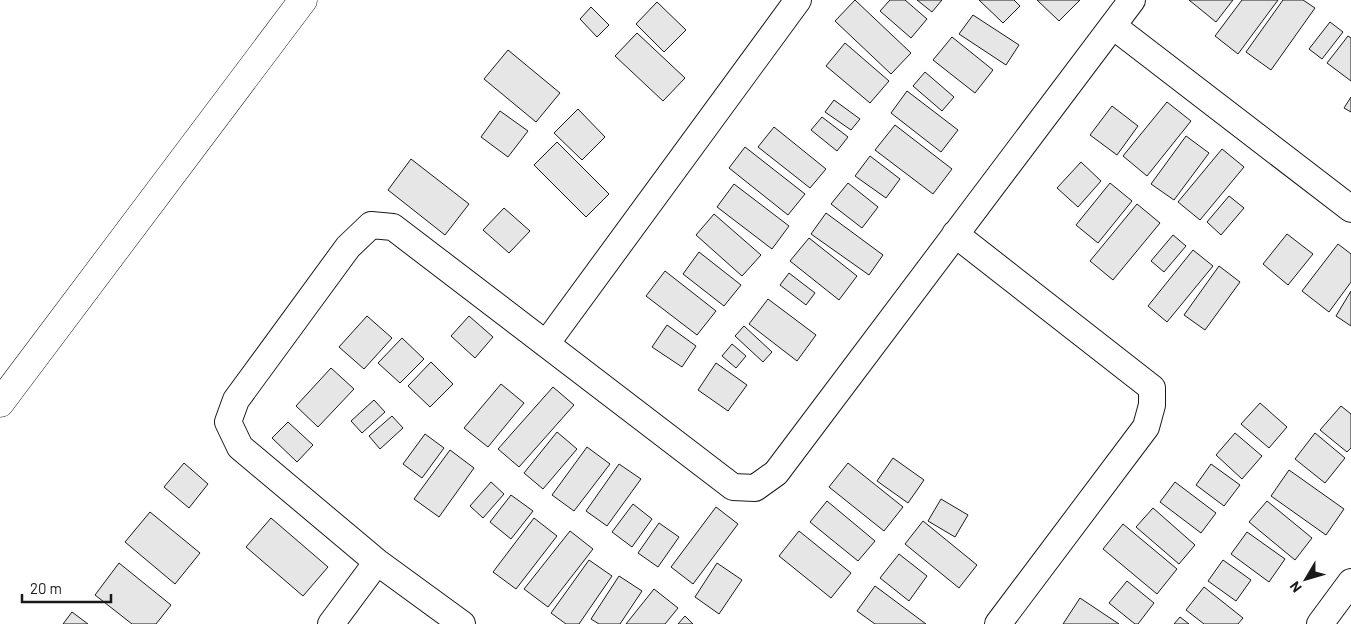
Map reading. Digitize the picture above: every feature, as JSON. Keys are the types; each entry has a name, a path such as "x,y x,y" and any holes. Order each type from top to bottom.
{"street":[{"path":"0,403 303,0"},
{"path":"546,344 798,0"},
{"path":"462,624 377,562 240,447 228,422 236,400 348,247 371,225 393,227 733,487 755,488 776,473 1132,0"},
{"path":"1113,26 1351,209"},
{"path":"955,234 1152,388 1152,405 1146,427 998,624"},
{"path":"331,624 377,562"},
{"path":"1320,624 1351,582"}],"building":[{"path":"855,0 911,53 891,74 835,21"},
{"path":"890,0 905,0 927,19 911,38 880,11"},
{"path":"917,0 942,0 932,12"},
{"path":"979,0 1014,0 1020,6 1003,23"},
{"path":"1037,0 1080,0 1059,21"},
{"path":"1189,0 1233,0 1216,22"},
{"path":"1242,0 1278,0 1238,54 1215,36"},
{"path":"1283,0 1303,0 1315,8 1271,70 1246,52"},
{"path":"657,2 686,30 664,52 636,24"},
{"path":"591,7 609,25 597,37 580,19"},
{"path":"973,15 1019,45 1006,65 959,34"},
{"path":"1330,22 1343,32 1322,59 1309,49"},
{"path":"637,33 685,78 663,101 615,56"},
{"path":"1348,36 1351,38 1351,81 1327,63"},
{"path":"952,37 993,70 975,93 933,60"},
{"path":"845,43 889,81 870,103 826,66"},
{"path":"508,50 560,93 536,122 484,79"},
{"path":"925,72 954,97 942,111 913,86"},
{"path":"907,91 958,130 941,152 891,113"},
{"path":"1351,97 1351,112 1344,108"},
{"path":"834,100 860,119 851,130 825,112"},
{"path":"1167,102 1191,121 1147,176 1123,156"},
{"path":"1112,106 1138,126 1117,155 1090,135"},
{"path":"578,109 605,137 582,160 554,133"},
{"path":"500,111 528,131 508,157 481,137"},
{"path":"822,117 848,137 837,151 811,130"},
{"path":"895,125 952,169 933,194 875,150"},
{"path":"774,127 826,169 810,188 758,147"},
{"path":"1186,136 1209,153 1174,200 1151,184"},
{"path":"557,142 609,194 586,217 534,165"},
{"path":"745,147 805,194 788,215 729,168"},
{"path":"1222,149 1244,167 1200,220 1178,202"},
{"path":"870,156 900,179 886,198 855,176"},
{"path":"411,159 469,204 445,235 388,190"},
{"path":"1081,162 1101,181 1078,207 1057,188"},
{"path":"848,183 878,207 862,228 831,204"},
{"path":"1110,183 1132,201 1098,243 1076,225"},
{"path":"734,184 789,226 772,249 717,207"},
{"path":"1229,196 1244,208 1221,235 1207,222"},
{"path":"1137,204 1160,223 1113,280 1090,261"},
{"path":"504,208 530,231 509,253 483,230"},
{"path":"826,213 883,255 869,275 811,234"},
{"path":"714,214 761,255 742,276 696,235"},
{"path":"1287,234 1313,254 1288,285 1263,264"},
{"path":"1173,235 1186,246 1164,272 1151,261"},
{"path":"809,238 857,276 839,300 790,261"},
{"path":"1338,244 1351,254 1351,282 1329,312 1302,291"},
{"path":"1193,250 1213,266 1167,322 1148,306"},
{"path":"699,252 741,285 724,306 683,274"},
{"path":"1219,266 1240,282 1205,330 1184,315"},
{"path":"665,271 716,311 697,335 646,296"},
{"path":"789,273 815,293 806,305 780,285"},
{"path":"1351,291 1351,326 1336,316"},
{"path":"768,299 816,335 797,361 749,324"},
{"path":"367,316 392,338 364,369 339,347"},
{"path":"469,316 493,337 475,358 451,336"},
{"path":"667,325 696,346 682,367 652,347"},
{"path":"744,326 772,352 763,362 735,336"},
{"path":"402,338 424,359 400,383 378,363"},
{"path":"732,344 746,356 736,368 722,356"},
{"path":"431,362 453,384 430,407 408,386"},
{"path":"716,363 747,385 728,411 698,390"},
{"path":"331,368 354,389 318,427 296,406"},
{"path":"501,384 524,403 488,447 464,428"},
{"path":"553,387 574,405 519,467 498,449"},
{"path":"374,400 385,412 362,433 351,421"},
{"path":"1260,403 1287,427 1269,448 1241,424"},
{"path":"1341,406 1351,414 1351,448 1347,452 1320,430"},
{"path":"392,416 403,428 380,449 369,436"},
{"path":"288,422 313,445 297,462 272,438"},
{"path":"557,432 577,449 543,489 524,473"},
{"path":"1235,433 1262,456 1242,479 1216,455"},
{"path":"1315,433 1345,458 1325,483 1295,459"},
{"path":"425,434 444,448 422,478 403,464"},
{"path":"587,447 610,464 574,511 552,495"},
{"path":"450,450 474,468 439,517 414,499"},
{"path":"893,458 924,480 908,503 877,481"},
{"path":"184,463 208,484 189,508 164,487"},
{"path":"848,463 903,507 884,531 829,487"},
{"path":"619,464 641,479 607,526 586,511"},
{"path":"1211,464 1240,485 1224,506 1196,485"},
{"path":"1289,470 1344,509 1326,535 1271,496"},
{"path":"491,482 504,494 483,518 470,506"},
{"path":"1175,482 1216,513 1201,533 1160,502"},
{"path":"511,495 533,511 511,539 490,522"},
{"path":"941,499 968,515 955,537 928,521"},
{"path":"827,501 875,541 858,561 810,522"},
{"path":"1267,501 1312,538 1295,560 1249,522"},
{"path":"633,504 652,519 632,547 612,532"},
{"path":"716,507 738,524 693,584 671,567"},
{"path":"1153,508 1195,545 1179,564 1136,527"},
{"path":"150,512 200,553 175,584 125,542"},
{"path":"271,518 328,567 303,596 246,547"},
{"path":"534,518 557,536 516,589 493,572"},
{"path":"923,521 977,565 959,588 905,544"},
{"path":"659,523 679,537 658,567 638,553"},
{"path":"1123,524 1177,569 1157,594 1103,549"},
{"path":"570,531 593,549 548,607 524,589"},
{"path":"799,531 851,573 831,598 779,556"},
{"path":"1247,532 1285,559 1269,582 1231,554"},
{"path":"899,554 927,576 909,601 880,578"},
{"path":"589,560 612,576 579,624 566,624 551,613"},
{"path":"1223,560 1251,580 1236,601 1208,581"},
{"path":"119,563 171,605 156,624 132,624 95,595"},
{"path":"717,563 742,580 719,614 695,597"},
{"path":"619,576 642,591 620,624 599,624 591,619"},
{"path":"1127,581 1154,603 1138,624 1135,624 1109,603"},
{"path":"875,586 926,624 875,624 857,611"},
{"path":"1204,587 1243,618 1238,624 1204,624 1186,610"},
{"path":"654,589 678,608 665,624 626,624"},
{"path":"1080,598 1119,624 1063,624"},
{"path":"72,612 88,624 63,624"},
{"path":"685,616 693,624 678,624"},
{"path":"1180,617 1189,624 1174,624"}]}
